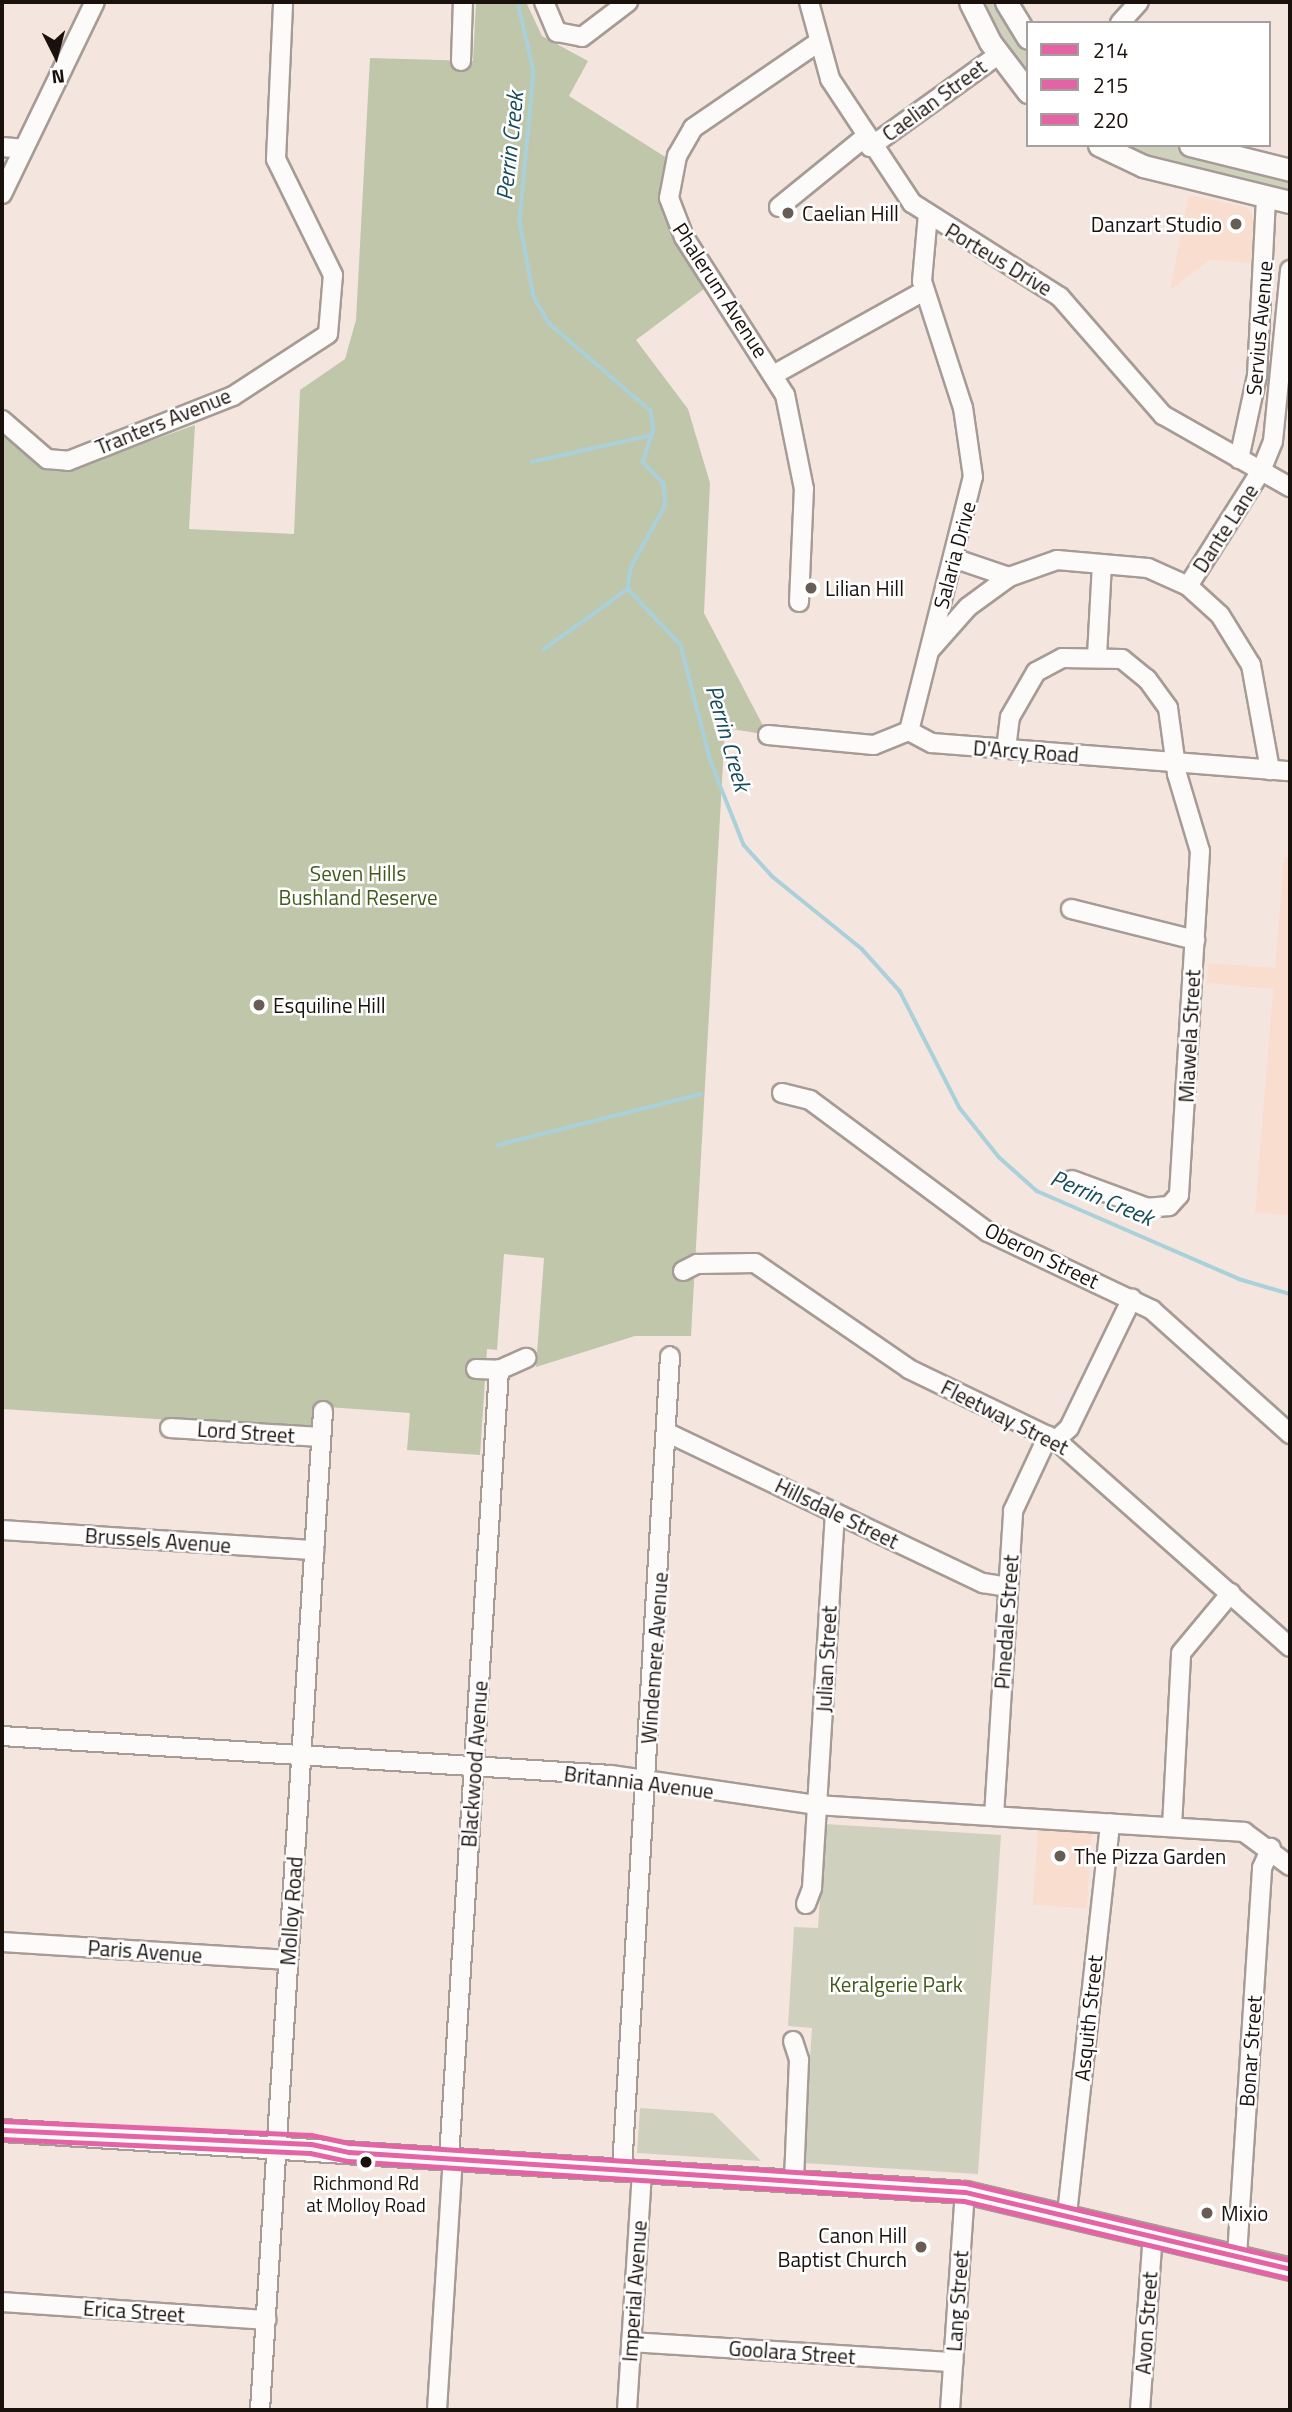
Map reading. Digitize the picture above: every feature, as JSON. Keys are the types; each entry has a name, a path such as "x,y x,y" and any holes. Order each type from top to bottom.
{"main road":[{"path":"970,2 998,55 1026,90"},
{"path":"1006,2 1026,34"},
{"path":"1103,147 1143,166 1290,202"},
{"path":"1197,147 1289,169"},
{"path":"2,2130 278,2148 311,2144 349,2152 965,2192 1290,2269"}],"street":[{"path":"2,194 95,2"},
{"name":"Tranters Avenue","path":"2,420 57,463 199,412 328,334 332,275 276,159 284,2"},
{"path":"461,61 463,2"},
{"path":"544,2 557,32 582,37 628,2"},
{"name":"Porteus Drive","path":"809,2 817,43 867,142 897,186 928,214 1060,297 1151,405 1290,487"},
{"path":"1122,21 1139,2"},
{"name":"Phalerum Avenue","path":"799,602 804,489 794,430 775,374 673,218 670,176 682,143 708,114 817,43"},
{"name":"Caelian Street","path":"779,206 867,142 998,55"},
{"path":"2,148 23,149"},
{"name":"Servius Avenue","path":"1239,459 1258,376 1266,196"},
{"name":"Salaria Drive","path":"909,731 925,655 956,559 973,477 964,408 924,291 928,214"},
{"name":"Servius Avenue","path":"1261,471 1284,376 1290,270"},
{"path":"775,374 924,291"},
{"name":"Dante Lane","path":"1188,586 1261,471"},
{"path":"956,559 1009,577"},
{"path":"925,655 968,607 1009,577 1048,560 1149,568 1188,586 1220,615 1251,665 1270,770"},
{"path":"1097,656 1102,564"},
{"name":"Miawela Street","path":"1006,749 1010,717 1036,672 1062,658 1097,656 1122,659 1147,678 1168,708 1175,762 1200,851 1176,1201 1148,1208 1072,1180"},
{"path":"768,734 874,745 909,731"},
{"name":"D'Arcy Road","path":"909,731 932,743 1290,771"},
{"path":"1071,909 1195,940"},
{"name":"Oberon Street","path":"782,1093 810,1100 988,1232 1132,1298 1290,1434"},
{"name":"Fleetway Street","path":"683,1271 708,1262 755,1263 909,1368 1052,1438 1290,1647"},
{"name":"Pinedale Street","path":"994,1816 1013,1511 1052,1438 1069,1428 1132,1298"},
{"name":"Windemere Avenue","path":"632,2170 646,1780 668,1433 670,1356"},
{"path":"476,1369 499,1370 526,1358"},
{"name":"Blackwood Avenue","path":"437,2410 499,1370"},
{"name":"Molloy Road","path":"260,2410 323,1411"},
{"name":"Lord Street","path":"170,1428 321,1437"},
{"name":"Hillsdale Street","path":"668,1433 983,1583 1007,1587"},
{"name":"Julian Street","path":"806,1904 817,1805 835,1513"},
{"name":"Brussels Avenue","path":"2,1530 314,1550"},
{"path":"1172,1827 1181,1653 1231,1593"},
{"name":"Britannia Avenue","path":"2,1736 474,1766 646,1780 817,1805 1244,1832 1271,1848 1290,1866"},
{"name":"Asquith Street","path":"1066,2214 1110,1823"},
{"name":"Bonar Street","path":"1237,2256 1262,1868 1271,1848"},
{"name":"Paris Avenue","path":"2,1942 287,1960"},
{"path":"793,2041 799,2060 794,2180"},
{"name":"Imperial Avenue","path":"627,2410 631,2342 632,2170"},
{"name":"Lang Street","path":"950,2410 965,2192"},
{"name":"Avon Street","path":"1140,2410 1153,2235"},
{"name":"Erica Street","path":"2,2302 266,2320"},
{"name":"Goolara Street","path":"631,2342 953,2362"}],"shaded area":[{"path":"1189,195 1248,208 1254,218 1252,263 1210,260 1170,290"},
{"path":"1284,857 1290,857 1290,1215 1255,1213 1273,989 1207,983 1208,963 1275,968"},
{"path":"1038,1829 1092,1833 1087,1909 1033,1905"}],"green space":[{"name":"Seven Hills Bushland Reserve","path":"476,2 526,2 542,36 588,61 569,96 670,160 666,219 712,283 636,340 688,409 710,483 704,613 768,735 725,728 691,1336 635,1336 536,1367 544,1258 504,1254 497,1350 487,1349 480,1455 407,1450 410,1413 314,1406 312,1429 2,1409 2,435 44,470 66,471 195,425 189,529 294,534 300,390 345,359 356,320 370,58 473,61"},
{"path":"975,2 1002,2 1026,42 1026,84"},
{"path":"1112,147 1185,147 1290,174 1290,199"},
{"name":"Keralgerie Park","path":"825,1824 1001,1835 978,2174 803,2163 812,2028 788,2026 794,1927 818,1928"},
{"path":"640,2108 713,2113 761,2161 637,2153"}],"waterway":[{"name":"Perrin Creek","path":"518,2 534,72 520,221 534,297 549,323 651,411 654,430 643,462 664,484 666,505 631,568 628,589 681,645 711,762 744,845 772,876 862,949 900,991 960,1108 999,1157 1037,1191 1239,1279 1290,1294"},
{"path":"532,462 652,435"},
{"path":"543,650 628,589"},
{"path":"498,1145 701,1094"}],"transit line":[{"name":"220","path":"2,2121 311,2135 350,2143 966,2183 1290,2260"},
{"name":"214","path":"2,2130 311,2144 349,2152 965,2192 1290,2269"},
{"name":"215","path":"2,2139 310,2153 348,2161 964,2201 1288,2278"}],"place":[{"name":"Caelian Hill","path":"788,213"},
{"name":"Danzart Studio","path":"1236,224"},
{"name":"Lilian Hill","path":"811,588"},
{"name":"Esquiline Hill","path":"259,1005"},
{"name":"The Pizza Garden","path":"1060,1856"},
{"name":"Richmond Rd at Molloy Road","path":"366,2162"},
{"name":"Mixio","path":"1207,2213"},
{"name":"Canon Hill Baptist Church","path":"921,2247"}]}
